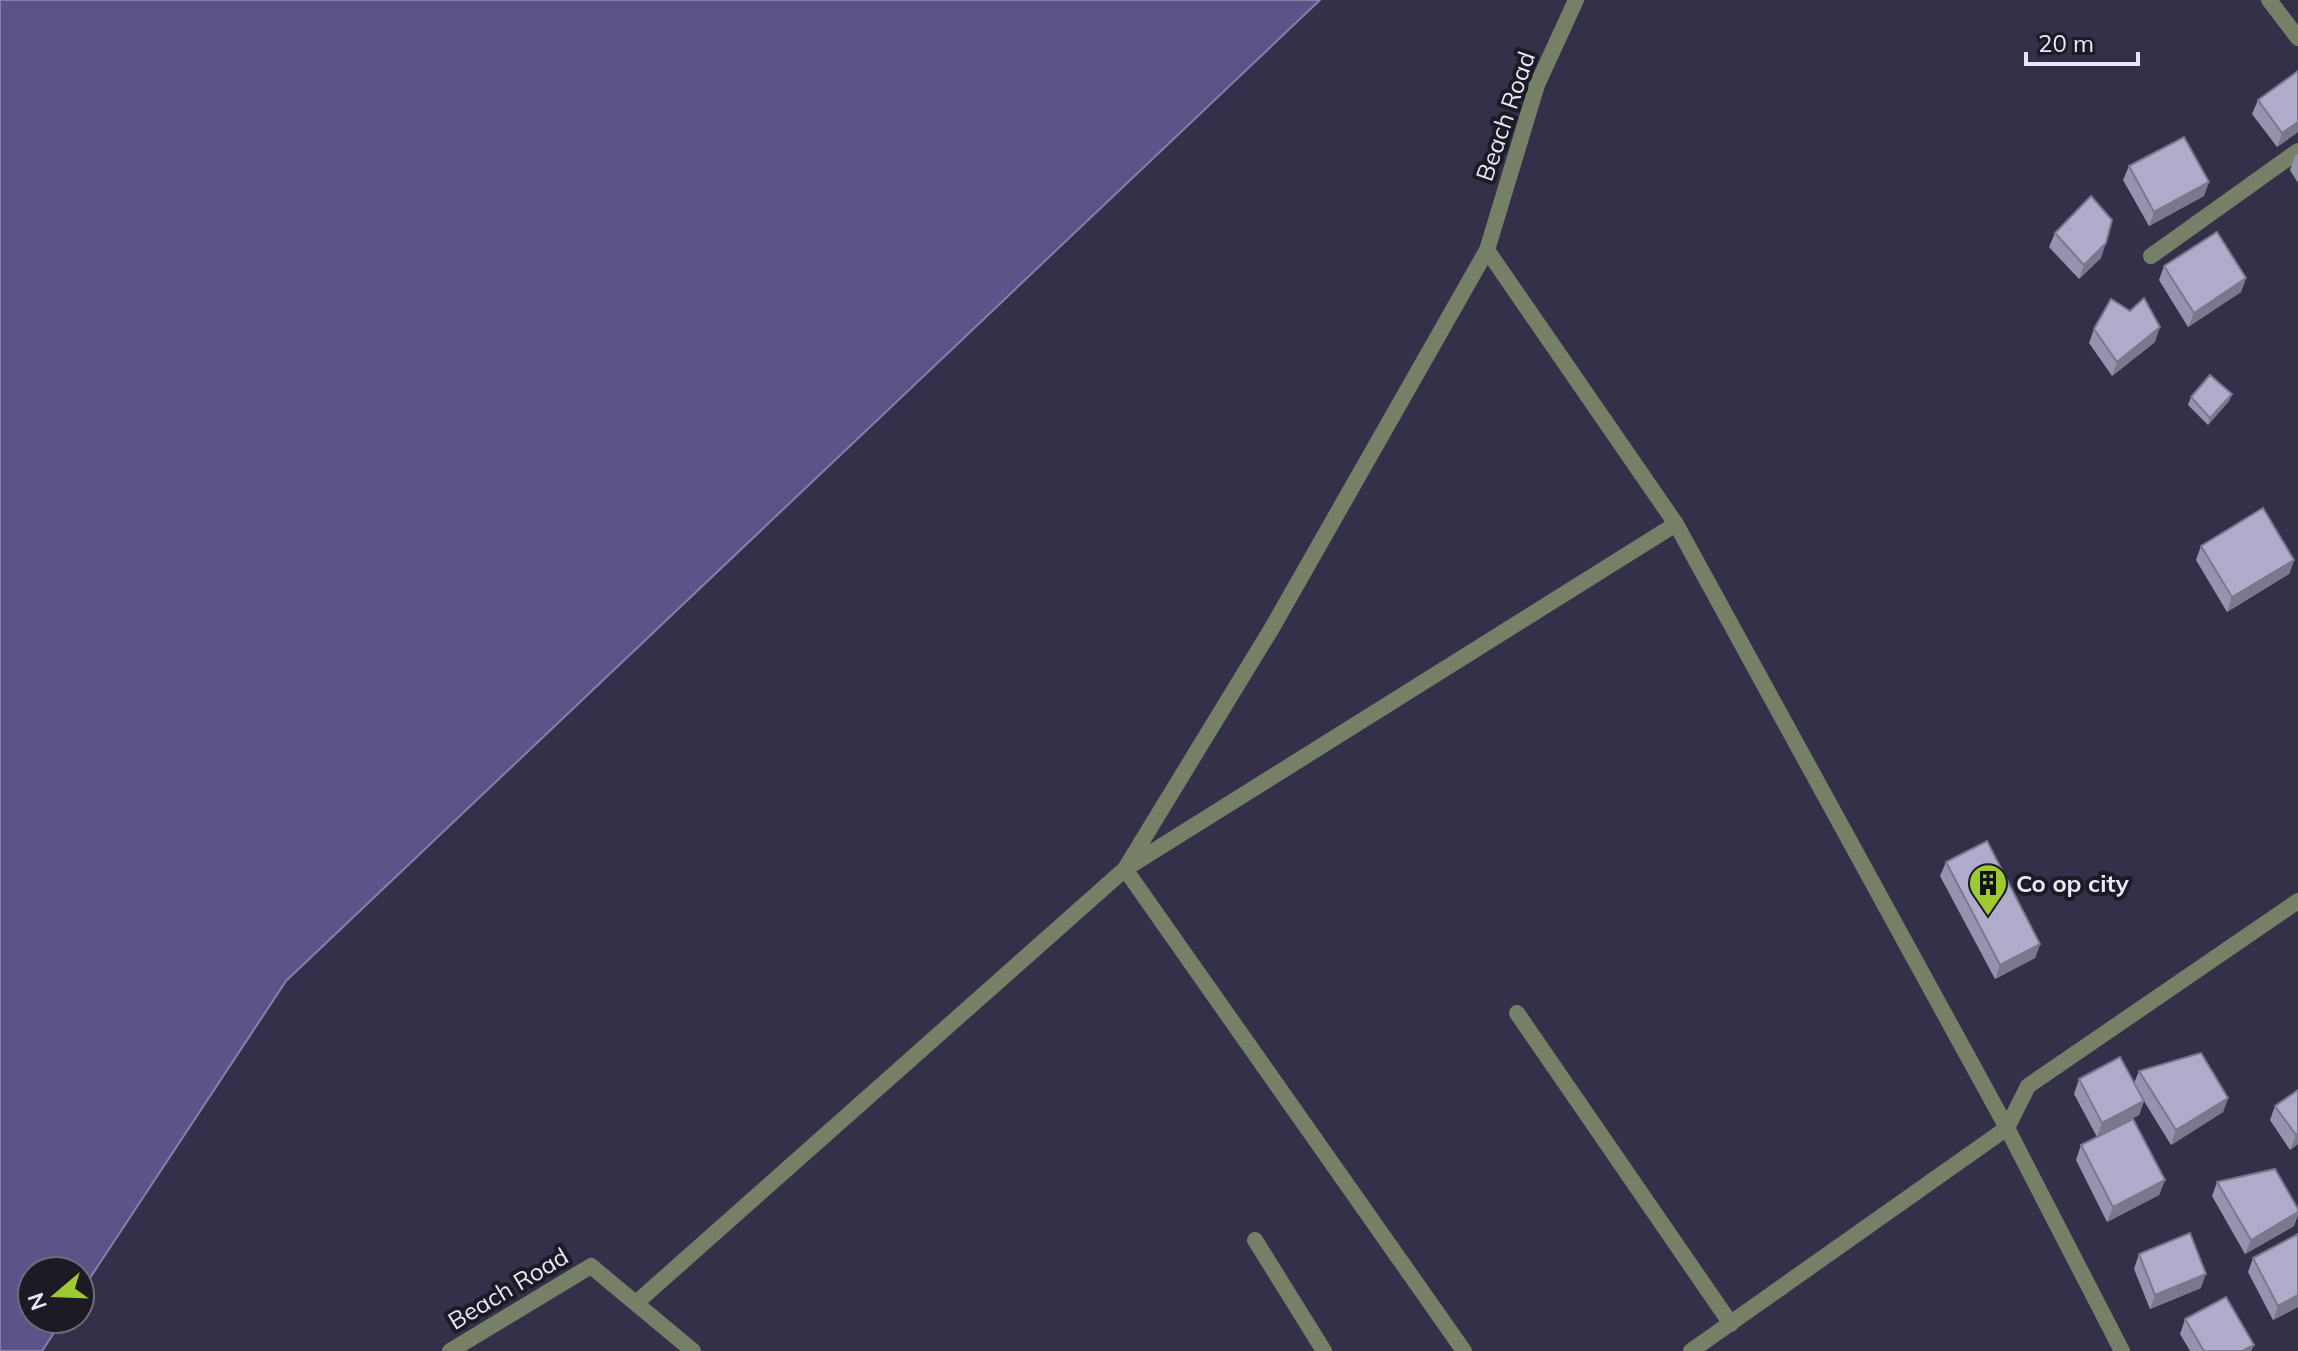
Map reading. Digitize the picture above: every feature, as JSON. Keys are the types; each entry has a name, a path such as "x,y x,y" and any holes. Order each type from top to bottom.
{"street":[{"name":"Beach Road","path":"1125,869 1272,628 1487,250 1537,85 1576,0"},
{"path":"2269,0 2298,38"},
{"path":"2151,256 2298,151"},
{"path":"1487,250 1676,524 2007,1128 2122,1351"},
{"path":"693,1351 636,1303 1125,869 1676,524"},
{"path":"1125,869 1464,1351"},
{"path":"1691,1351 2007,1128 2028,1086 2298,901"},
{"path":"1517,1013 1731,1324"},
{"path":"1255,1240 1324,1351"},
{"name":"Beach Road","path":"450,1351 591,1266 636,1303"}],"shaded area":[{"path":"0,0 1320,0 286,981 96,1269 96,1255 16,1255 16,1335 52,1335 42,1351 0,1351"}],"building":[{"path":"2298,71 2298,122 2282,133 2258,100"},
{"path":"2184,137 2209,182 2154,212 2129,166"},
{"path":"2091,196 2112,220 2106,243 2084,265 2055,233"},
{"path":"2217,232 2246,278 2194,313 2164,266"},
{"path":"2144,298 2160,327 2117,362 2094,329 2111,299 2130,311"},
{"path":"2210,375 2232,394 2210,418 2191,397"},
{"path":"2263,508 2294,560 2232,597 2201,546"},
{"name":"Co op city","path":"1987,841 2040,944 2000,965 1946,862"},
{"path":"2201,1053 2228,1098 2176,1130 2139,1071"},
{"path":"2120,1057 2144,1101 2102,1123 2079,1079"},
{"path":"2298,1090 2298,1133 2296,1135 2275,1106"},
{"path":"2133,1119 2165,1180 2113,1207 2081,1145"},
{"path":"2275,1169 2298,1212 2251,1240 2217,1182"},
{"path":"2190,1233 2206,1274 2155,1295 2139,1254"},
{"path":"2298,1234 2298,1295 2278,1306 2253,1258"},
{"path":"2226,1297 2254,1345 2242,1351 2204,1351 2185,1319"}],"place":[{"name":"Co op city","path":"1988,917"}]}
